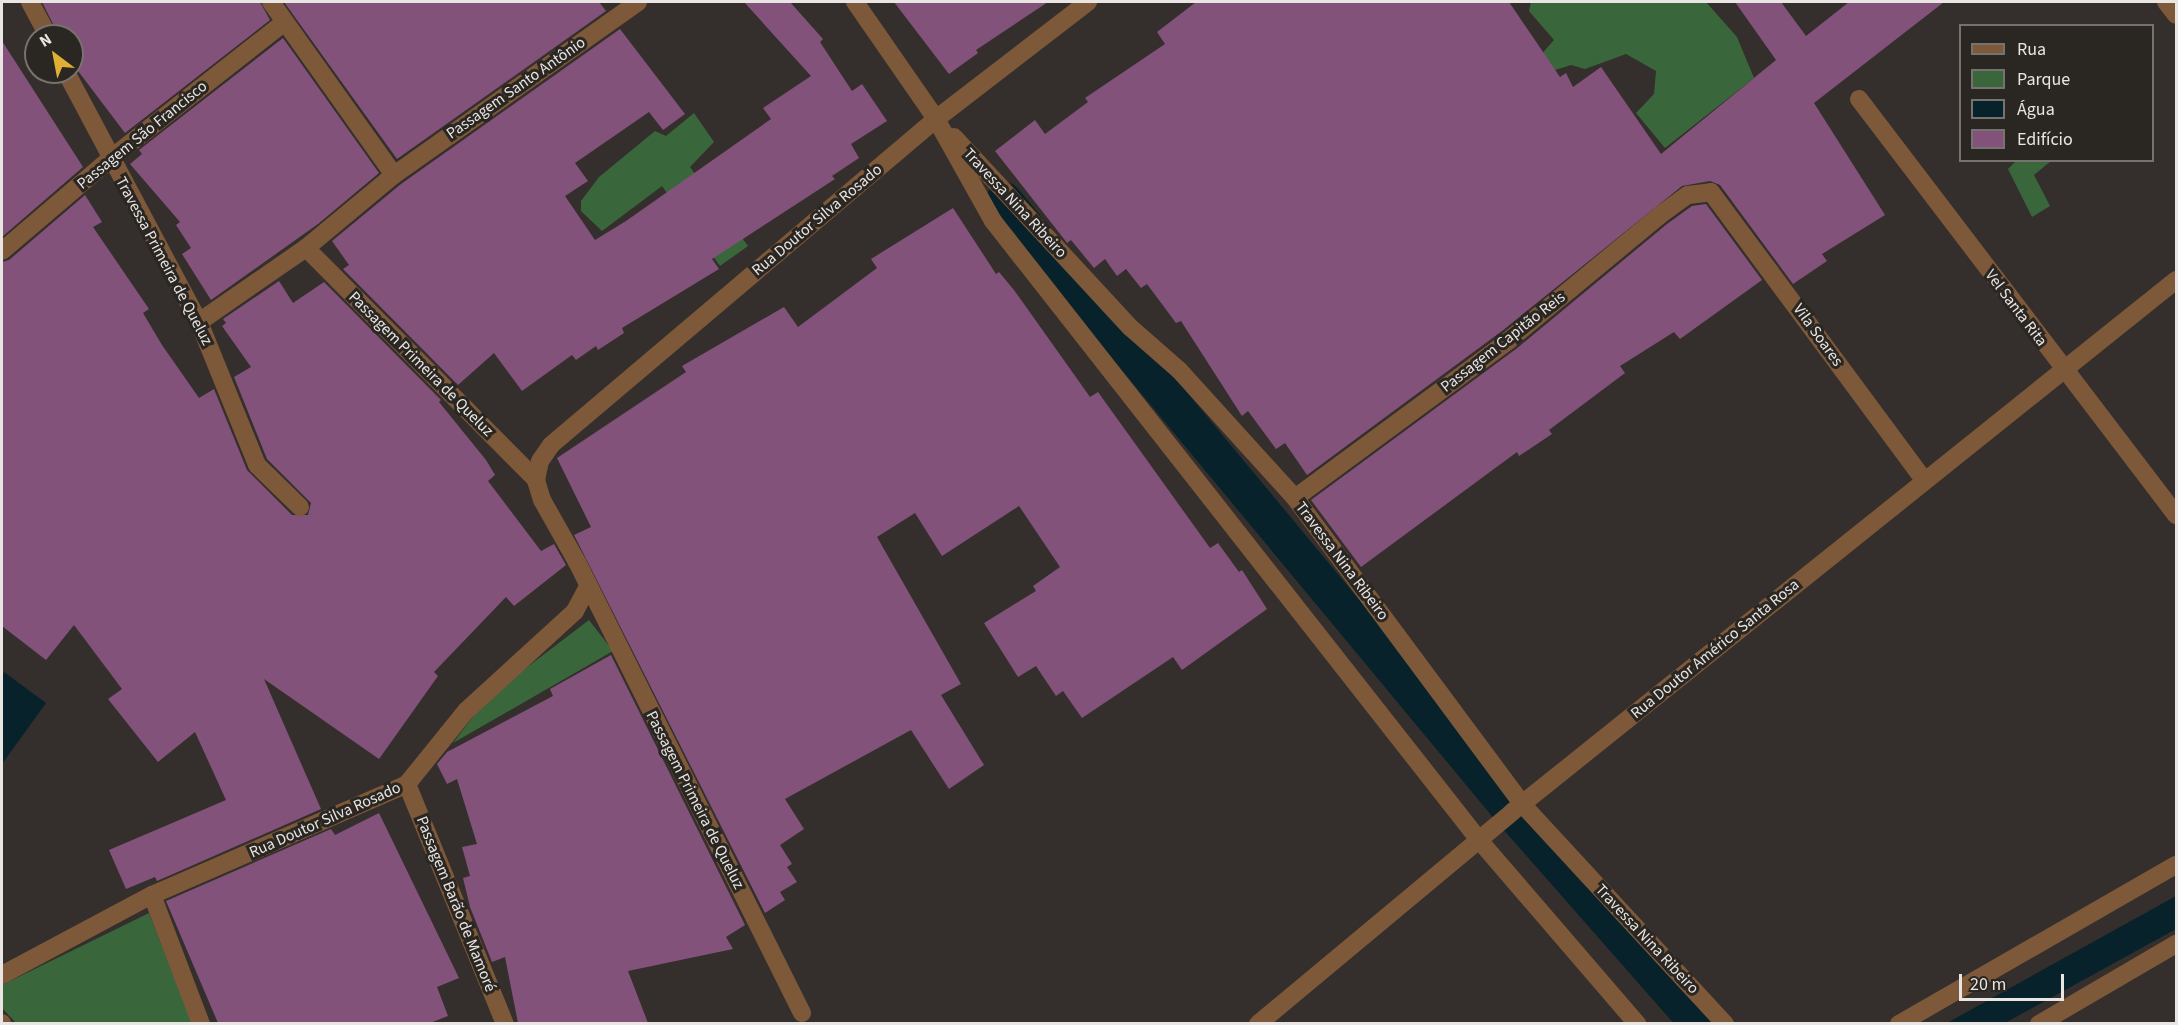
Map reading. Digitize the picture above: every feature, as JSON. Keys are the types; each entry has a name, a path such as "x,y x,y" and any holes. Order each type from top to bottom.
{"street":[{"path":"30,2 42,24"},
{"path":"271,2 394,175"},
{"name":"Passagem Santo Antônio","path":"199,322 306,248 394,175 638,2"},
{"name":"Travessa Nina Ribeiro","path":"855,2 936,119 993,221 1479,840 1637,1023"},
{"name":"Rua Doutor Silva Rosado","path":"536,480 540,461 551,444 936,119 1088,2"},
{"path":"2166,2 2176,15"},
{"name":"Passagem São Francisco","path":"2,251 110,159 285,22"},
{"name":"Travessa Primeira de Queluz","path":"72,84 110,159 199,322 257,465 300,507"},
{"name":"Vel Santa Rita","path":"1859,99 2176,515"},
{"name":"Travessa Nina Ribeiro","path":"936,119 1131,328 1179,370 1295,498 1523,805 1725,1023"},
{"name":"Passagem Capitão Reis","path":"1295,498 1509,340 1660,215 1688,195 1711,192"},
{"name":"Vila Soares","path":"1711,192 1924,480"},
{"name":"Passagem Primeira de Queluz","path":"306,248 536,480"},
{"name":"Rua Doutor Américo Santa Rosa","path":"1258,1023 1479,840 1924,480 2176,280"},
{"path":"536,480 542,500 588,587"},
{"name":"Rua Doutor Silva Rosado","path":"2,975 152,895 407,784 466,711 575,611 588,587"},
{"name":"Passagem Primeira de Queluz","path":"588,587 802,1013"},
{"name":"Passagem Barão de Mamoré","path":"407,784 505,1023"},
{"path":"1899,1023 2176,865"},
{"path":"152,895 201,1023"},
{"path":"2039,1023 2176,944"}],"green space":[{"path":"1531,2 1706,2 1737,37 1754,78 1665,148 1636,113 1654,94 1656,71 1626,54 1585,69 1571,65 1552,71 1539,57 1554,40 1529,11"},
{"path":"694,113 714,142 690,167 748,246 720,266 662,186 602,231 581,211 581,201 599,177 655,131 666,136"},
{"path":"2015,162 2050,162 2034,175 2050,206 2032,217 2008,169"},
{"path":"589,620 613,651 453,743 488,697"},
{"path":"149,913 192,1023 16,1023 2,1008 2,985"}],"water":[{"path":"4,672 46,703 2,764 2,675"},
{"path":"2176,896 2176,929 2005,1023 1947,1023"}],"building":[{"path":"42,2 260,2 270,20 125,133 84,79 84,24 53,24"},
{"path":"284,2 599,2 606,11 397,159"},
{"path":"744,2 790,2 823,39 820,42 852,91 862,84 887,121 851,144 859,158 832,176 835,179 712,259 719,269 622,328 624,333 598,350 596,346 576,360 572,355 522,391 494,353 458,385 343,269 349,265 332,241 401,184 620,29 685,114 663,130 649,112 575,163 588,181 565,196 595,240 626,221 771,119 763,108 811,76"},
{"path":"894,2 1048,2 976,50 978,53 949,74"},
{"path":"1196,2 1509,2 1560,77 1566,73 1573,87 1601,67 1661,154 1776,60 1735,2 1781,2 1806,36 1849,2 1944,2 1814,103 1885,215 1822,254 1827,261 1793,284 1720,185 1710,181 1682,186 1502,331 1307,475 1285,443 1276,449 1248,411 1242,416 1181,321 1176,323 1147,284 1141,288 1126,269 1117,276 1105,259 1094,268 1071,240 1067,243 995,151 1035,120 1045,134 1088,102 1085,98 1165,44 1157,32"},
{"path":"283,38 379,173 318,224 211,300 182,254 191,248 176,225 180,222 130,164 142,154 139,150"},
{"path":"2,41 24,75 24,84 30,84 83,167 2,237"},
{"path":"85,195 102,222 93,227 149,309 143,313 162,345 199,398 214,389 247,470 292,515 308,515 311,503 267,459 234,377 251,367 222,326 226,323 223,319 279,281 293,303 324,282 441,400 439,402 486,460 495,475 488,481 541,551 554,544 566,565 514,606 506,597 434,672 438,676 379,759 264,679 321,809 157,881 155,877 126,889 109,850 226,800 195,732 158,762 108,699 122,689 74,625 46,660 2,626 2,262 9,260"},
{"path":"1706,204 1762,280 1680,339 1674,332 1620,366 1625,373 1549,430 1552,434 1519,456 1517,452 1361,567 1311,500 1516,349 1667,224 1692,206"},
{"path":"953,208 996,274 999,272 1014,290 1090,397 1098,392 1210,548 1218,543 1239,572 1242,570 1267,609 1182,670 1173,657 1082,718 1063,691 1056,696 1036,666 1018,677 984,623 1036,591 1033,586 1060,567 1019,506 942,556 915,513 877,537 961,684 941,695 984,765 949,789 911,730 785,799 804,829 780,845 792,864 787,867 797,882 780,892 785,900 765,913 574,535 591,527 557,458 686,372 682,366 784,307 798,327 877,268 871,259"},
{"path":"611,655 745,925 726,937 733,949 628,971 648,1023 518,1023 505,957 492,962 470,907 463,878 470,876 462,847 477,844 457,779 447,784 437,764 447,752 553,696 550,689"},
{"path":"379,813 459,978 437,987 448,1016 430,1023 218,1023 166,901 331,829 335,835"}],"waterway":[{"path":"1004,200 1512,812 1698,1024"}]}
